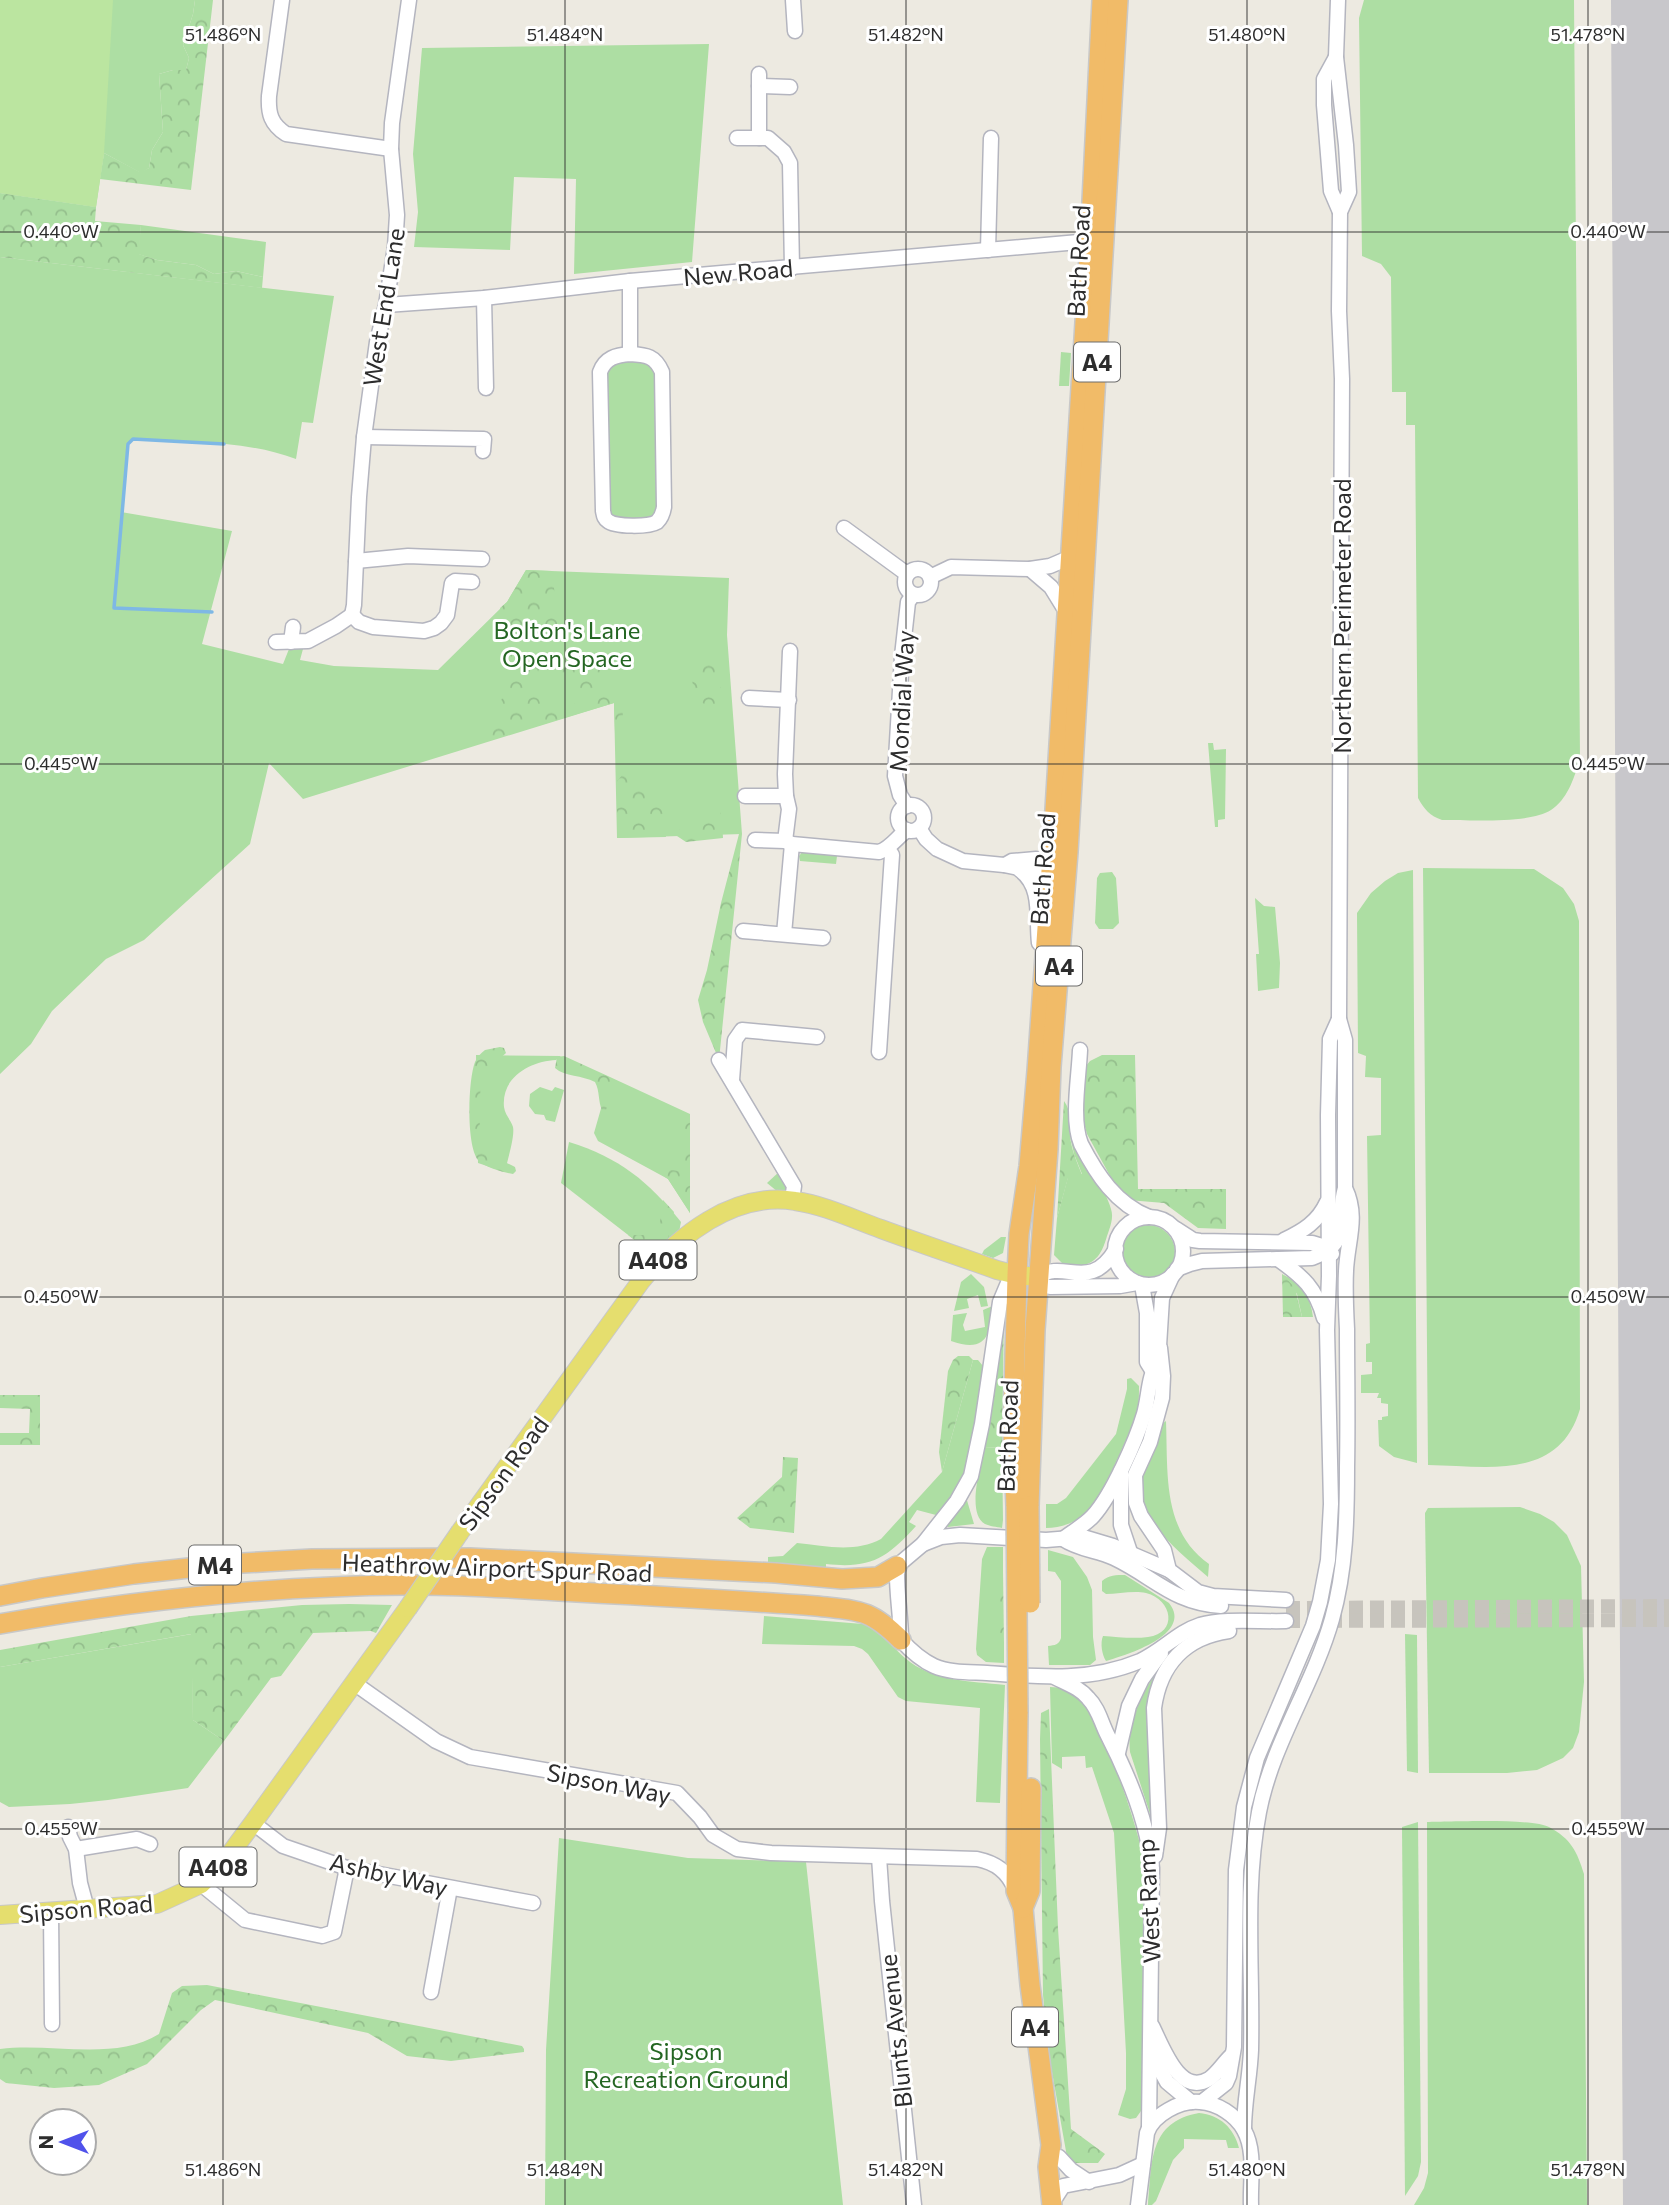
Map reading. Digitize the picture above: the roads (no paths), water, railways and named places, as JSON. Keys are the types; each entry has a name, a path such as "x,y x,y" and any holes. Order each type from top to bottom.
{"highway":[{"name":"Bath Road","path":"1022,1506 1031,1428 1038,1277 1048,1149 1068,615 1102,0"},
{"name":"Bath Road","path":"1020,1899 1030,1891 1024,1711 1022,1506 1013,1433 1019,1234 1029,1166 1043,972 1059,865 1118,0"},
{"name":"Heathrow Airport Spur Road","path":"0,1596 134,1574 226,1564 312,1559 470,1558 776,1573 842,1579 878,1577 897,1566"},
{"name":"Heathrow Airport Spur Road","path":"0,1624 87,1608 293,1588 469,1586 851,1610 874,1616 901,1640"},
{"name":"Bath Road","path":"1024,1711 1016,1849 1030,1985 1055,2151 1057,2201"}],"main road":[{"name":"Sipson Road","path":"0,1915 157,1904 201,1884 224,1862 641,1281 667,1252 693,1230 714,1217 748,1205 771,1200 792,1200 842,1215 966,1260 1017,1275 1038,1277"}],"street":[{"path":"282,0 269,96 268,110 273,123 286,134 391,149"},
{"name":"West End Lane","path":"352,615 364,437 377,342 386,305 397,215 391,149 394,98 408,0"},
{"path":"793,0 794,32"},
{"name":"Northern Perimeter Road","path":"1251,2205 1251,2153 1244,2129 1251,2051 1252,1866 1259,1811 1280,1743 1331,1622 1345,1548 1348,1412 1346,1270 1352,1213 1345,1188 1345,1040 1339,1019 1342,407 1340,212 1331,191 1324,105 1324,79 1336,57 1338,0"},
{"path":"759,138 759,80 790,87"},
{"path":"737,138 768,138 784,152 790,163 792,268"},
{"path":"988,250 984,188 991,138"},
{"name":"New Road","path":"386,305 1090,241"},
{"path":"630,281 630,354"},
{"path":"484,298 486,388"},
{"path":"630,354 653,357 662,372 664,507 657,522 645,525 613,524 607,521 603,511 600,372 611,358 630,354"},
{"path":"364,437 484,439 483,451"},
{"path":"844,527 907,574"},
{"path":"356,561 408,556 482,559"},
{"path":"930,578 951,566 1030,569 1050,566 1071,557"},
{"path":"1030,569 1051,587 1068,615"},
{"path":"922,570 930,578 926,593 913,594 905,586 907,574 922,570"},
{"path":"293,626 284,642 308,641 352,615 365,625 424,631 434,628 446,618 452,583 472,582"},
{"name":"Mondial Way","path":"913,594 908,602 902,656 895,776 900,795 907,806 901,810 901,825 913,829"},
{"path":"784,934 789,843 789,809 786,796 790,651"},
{"path":"749,698 789,700"},
{"path":"746,796 786,796"},
{"path":"755,839 880,852 888,849 897,837 913,829 937,849 963,861 1038,872 1059,865"},
{"path":"879,1052 892,855 888,849"},
{"path":"1004,865 1012,861 1036,859 1059,865"},
{"name":"Bath Road","path":"1020,870 1027,875 1035,891 1043,972"},
{"path":"743,931 823,938"},
{"name":"Northern Perimeter Road","path":"1327,1330 1330,1039 1339,1019"},
{"path":"732,1082 734,1040 742,1030 817,1037"},
{"path":"1080,1049 1078,1136 1112,1193 1128,1207 1149,1217 1164,1220 1175,1229 1200,1241 1312,1243 1328,1250 1346,1270"},
{"path":"719,1060 794,1186 792,1200"},
{"path":"1149,1217 1131,1222 1117,1242 1111,1257 1096,1271 1085,1274 1047,1271 1038,1277 1045,1286 1050,1287 1156,1284 1190,1264 1202,1261 1312,1258 1328,1250 1339,1238 1340,1204 1345,1188"},
{"path":"1112,1193 1118,1214 1119,1267 1127,1277 1140,1284 1147,1314 1147,1362 1152,1370"},
{"path":"1282,1241 1309,1226 1322,1212 1328,1200"},
{"path":"1063,1539 1094,1515 1121,1470 1140,1426 1152,1370 1158,1362 1161,1298 1183,1253 1181,1240 1175,1229"},
{"path":"1149,2126 1166,2112 1197,2102 1226,2083 1229,2077 1235,2032 1236,1870 1244,1807 1257,1758 1314,1626 1328,1560 1331,1504 1327,1330 1320,1303 1311,1286 1277,1259"},
{"path":"1017,1275 1008,1283 1000,1302 982,1424 971,1476 957,1501 923,1544 897,1566 896,1592 901,1640 916,1655 941,1668 1055,1678 1108,1672 1142,1660 1183,1633 1209,1623 1286,1615"},
{"path":"1160,1348 1162,1398 1150,1442 1135,1475 1134,1488 1141,1516 1164,1550 1169,1570"},
{"path":"1121,1470 1121,1525 1129,1553 1141,1574"},
{"path":"923,1544 960,1535 1063,1539 1083,1537 1102,1542 1169,1570 1205,1595 1286,1615"},
{"path":"1063,1539 1075,1547 1108,1556 1171,1593 1200,1604 1286,1615"},
{"path":"1152,1868 1159,1828 1154,1708 1163,1675 1185,1648 1202,1637 1286,1615"},
{"path":"1118,1753 1129,1706 1142,1679 1165,1647"},
{"name":"West Ramp","path":"1055,1678 1079,1690 1093,1703 1118,1753 1147,1833 1152,1868 1152,2025 1149,2126 1138,2205"},
{"name":"Sipson Way","path":"354,1683 436,1741 470,1757 677,1793 700,1816 713,1835 737,1849 771,1853 969,1859 990,1862"},
{"name":"Ashby Way","path":"253,1823 283,1846 346,1868 533,1903"},
{"path":"68,1827 76,1849 80,1883 87,1909"},
{"path":"76,1849 141,1836"},
{"path":"1016,1849 990,1862 1006,1873 1020,1899"},
{"name":"Blunts Avenue","path":"879,1857 881,1901 914,2205"},
{"path":"201,1884 245,1920 322,1936 334,1932 346,1868"},
{"path":"431,1992 450,1888"},
{"path":"51,1911 52,2024"},
{"path":"1152,2025 1172,2065 1190,2082 1211,2078 1232,2055"},
{"path":"1151,2054 1167,2082 1197,2102 1226,2111 1244,2129"},
{"path":"1055,2151 1071,2170 1089,2182"},
{"path":"1057,2201 1089,2182 1127,2173 1143,2164"}],"waterway":[{"path":"212,612 114,608 128,444 133,439 224,444"}],"tunnel":[{"path":"1286,1608 1669,1606"},
{"path":"1286,1621 1669,1620"}],"park label":[{"name":"Bolton's Lane Open Space","path":"567,643"},
{"name":"Sipson Recreation Ground","path":"686,2064"}]}
